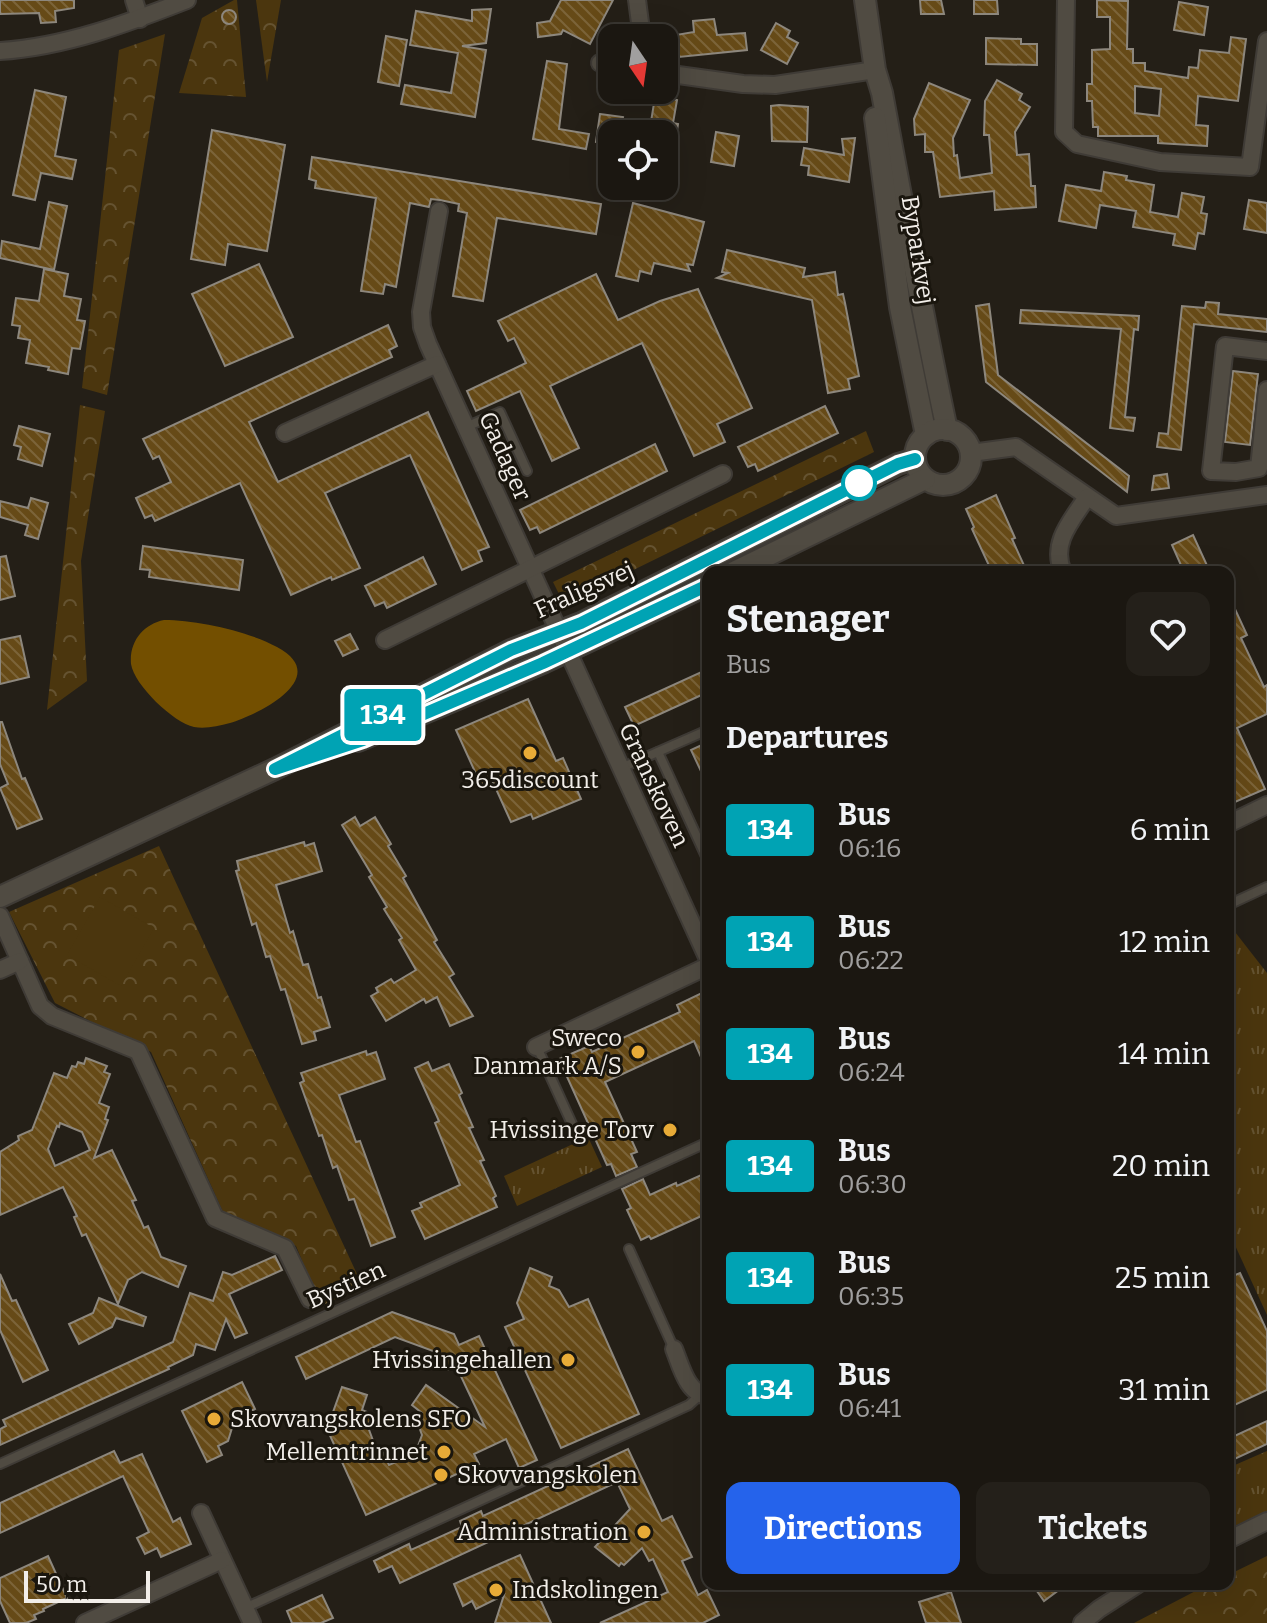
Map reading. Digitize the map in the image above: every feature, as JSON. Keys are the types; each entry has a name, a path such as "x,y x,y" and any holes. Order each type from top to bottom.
{"street":[{"path":"134,0 140,19"},
{"path":"0,51 77,38 140,19 187,0"},
{"path":"637,0 640,24"},
{"name":"Byparkvej","path":"865,0 875,70 947,430"},
{"path":"1066,0 1064,132 1077,144 1160,162 1250,167 1267,41"},
{"path":"678,75 775,85 875,70"},
{"name":"Byparkvej","path":"875,70 873,90 878,155 900,307 926,435"},
{"name":"Gadager","path":"439,211 421,319 437,364 558,631"},
{"path":"1267,351 1225,346 1211,471 1236,472 1259,468 1267,390"},
{"path":"285,433 437,364"},
{"path":"936,430 947,430 963,437 971,453 970,465 959,480 942,486 925,479 915,459 917,446 926,435 936,430"},
{"path":"971,453 1016,447 1116,516 1267,495"},
{"name":"Fraligsvej","path":"0,897 275,769 511,650 581,623 898,464 915,459"},
{"path":"1236,472 1236,500"},
{"path":"385,640 723,474"},
{"path":"746,566 925,479"},
{"path":"1060,566 1062,534 1087,497"},
{"name":"Fraligsvej","path":"275,769 363,740 702,588"},
{"name":"Granskoven","path":"558,631 702,946"},
{"path":"1234,821 1267,805"},
{"path":"0,916 40,1006 52,1016 138,1051 215,1218 285,1248 310,1299"},
{"path":"0,970 20,961"},
{"path":"536,1047 702,969"},
{"path":"674,1349 691,1387 702,1395"},
{"path":"201,1513 248,1616"},
{"path":"1234,1537 1267,1521"},
{"path":"85,1623 222,1560"},
{"path":"1082,1623 1129,1590"}],"lane":[{"path":"466,427 500,412 527,471"},
{"path":"620,768 702,733"},
{"path":"658,752 702,848"},
{"path":"1234,902 1267,887"},
{"path":"536,1047 572,1124"},
{"name":"Bystien","path":"0,1464 702,1145"},
{"path":"629,1249 674,1349"},
{"path":"248,1616 702,1397"}],"green space":[{"path":"237,0 246,97 179,93 202,18"},
{"path":"256,0 281,0 267,82"},
{"path":"165,34 107,395 82,388 119,50"},
{"path":"80,405 105,411 81,561 87,681 47,710"},
{"path":"866,431 874,452 564,604 553,582"},
{"path":"159,846 363,1287 321,1306 296,1246 223,1212 151,1052 55,1003 9,912"},
{"path":"100,897 154,928 121,986 67,955"},
{"path":"1234,931 1267,973 1267,1315 1234,1243"},
{"path":"588,1137 602,1167 517,1206 504,1176"},
{"path":"1267,1451 1267,1511 1234,1526 1234,1465"},
{"path":"1267,1556 1267,1623 1134,1623 1197,1590 1234,1590 1234,1572"}],"shaded area":[{"path":"164,620 222,628 265,641 292,659 298,670 295,682 273,703 243,718 208,727 186,724 166,711 147,692 131,664 132,648 139,635 150,625"}],"building":[{"path":"0,0 74,0 74,8 55,11 56,22 41,23 39,13 0,14"},
{"path":"561,0 613,0 590,44 563,30 561,34 538,37 537,23 550,21"},
{"path":"920,0 941,0 944,14 921,14"},
{"path":"974,0 997,0 998,14 974,14"},
{"path":"1097,0 1128,1 1127,49 1133,49 1133,63 1145,63 1145,71 1188,78 1189,67 1198,68 1200,50 1229,53 1231,37 1246,39 1238,101 1198,96 1196,125 1208,126 1207,146 1158,143 1158,136 1098,136 1098,127 1093,127 1092,101 1087,101 1087,84 1092,84 1092,50 1110,49 1110,17 1097,17","holes":["1135,86 1161,89 1159,116 1135,113"]},
{"path":"1179,2 1208,7 1204,35 1174,30"},
{"path":"491,9 486,43 462,46 486,50 475,117 401,104 405,85 451,93 458,53 410,45 416,11 472,21 472,10"},
{"path":"229,10 236,17 229,24 222,17"},
{"path":"714,19 717,35 745,33 747,50 679,57 678,35 694,32 693,21"},
{"path":"776,23 790,31 787,37 798,43 787,64 761,50"},
{"path":"386,36 407,40 399,86 378,82"},
{"path":"986,38 1021,39 1021,44 1037,44 1037,65 986,64"},
{"path":"547,61 567,64 559,129 589,134 586,149 533,139"},
{"path":"997,80 1022,94 1019,100 1030,107 1015,132 1017,155 1029,154 1036,207 995,210 994,191 940,197 933,152 925,152 925,134 915,135 914,119 929,83 970,100 953,138 960,178 992,173 989,135 984,135 985,101"},
{"path":"35,90 66,97 55,156 76,160 72,179 41,173 35,200 13,195"},
{"path":"654,104 676,104 674,120 651,120"},
{"path":"771,106 808,107 807,142 772,141"},
{"path":"600,114 623,117 622,120 599,120"},
{"path":"212,130 285,145 267,251 228,244 225,265 191,259"},
{"path":"716,132 739,136 734,166 711,162"},
{"path":"855,138 849,182 808,175 809,166 801,165 804,148 844,155 842,139"},
{"path":"312,157 601,204 596,234 497,218 483,301 453,296 467,213 458,211 459,204 440,200 431,199 429,207 410,203 396,287 385,284 383,294 361,291 376,198 315,188 316,181 309,179"},
{"path":"1104,172 1154,185 1150,212 1178,217 1182,193 1204,197 1201,213 1207,214 1204,234 1198,233 1195,249 1173,245 1175,234 1133,227 1136,211 1100,205 1096,228 1059,221 1066,185 1101,191"},
{"path":"1249,200 1267,203 1267,233 1244,229"},
{"path":"49,202 67,206 54,270 0,258 2,241 40,249"},
{"path":"633,203 704,222 693,265 687,264 690,271 654,263 651,274 640,271 638,281 616,276"},
{"path":"727,250 805,268 803,277 835,272 838,295 843,294 859,376 848,379 850,389 828,393 812,300 717,278 728,273 722,272"},
{"path":"259,264 293,337 225,366 192,294"},
{"path":"44,269 68,274 64,296 81,299 77,320 85,321 80,349 72,348 68,374 26,363 30,340 18,338 20,326 12,325 16,298 39,301"},
{"path":"596,274 618,320 660,301 698,289 752,408 717,424 725,442 694,456 642,343 550,386 579,448 552,461 520,391 476,411 467,391 526,363 514,338 508,341 498,321"},
{"path":"1206,302 1219,303 1218,314 1267,319 1267,332 1194,324 1181,450 1157,447 1159,433 1168,434 1182,306 1205,308"},
{"path":"989,304 998,375 1129,476 1127,492 986,382 976,306"},
{"path":"1021,310 1139,316 1138,330 1134,329 1125,417 1135,418 1133,431 1110,428 1121,329 1020,323"},
{"path":"388,325 397,346 389,350 392,357 249,422 278,482 428,412 489,547 478,551 482,561 462,570 410,455 325,493 360,568 291,595 240,483 155,521 152,515 145,518 136,498 171,482 159,456 153,459 143,439"},
{"path":"1233,371 1258,374 1250,445 1225,442"},
{"path":"825,406 838,433 758,471 755,464 748,467 738,447"},
{"path":"19,426 50,434 42,466 18,459 21,447 14,445"},
{"path":"655,444 667,471 540,533 537,527 530,530 520,510"},
{"path":"1167,474 1169,488 1152,490 1154,476"},
{"path":"996,495 1024,566 989,566 966,509"},
{"path":"31,498 48,503 38,539 25,535 28,525 0,517 0,501 28,508"},
{"path":"1193,535 1207,566 1181,566 1172,545"},
{"path":"143,546 243,560 239,590 149,577 150,570 140,569"},
{"path":"6,556 15,596 0,600 0,557"},
{"path":"423,557 436,584 387,608 384,602 375,606 365,586"},
{"path":"1234,607 1247,635 1241,638 1264,687 1267,685 1267,714 1237,728 1265,789 1234,802"},
{"path":"350,634 358,649 343,656 335,641"},
{"path":"20,636 29,677 0,684 0,640"},
{"path":"702,672 702,695 634,726 625,707"},
{"path":"528,699 556,761 563,758 581,799 533,819 531,814 511,822 492,780 481,785 456,730"},
{"path":"0,722 22,779 25,778 42,819 17,829 0,788 8,784 0,764"},
{"path":"702,745 702,773 691,750"},
{"path":"355,817 360,826 375,817 406,876 403,878 437,940 434,942 454,974 449,977 473,1016 450,1026 437,997 426,1003 424,999 386,1021 371,996 378,992 376,988 391,979 394,983 416,970 399,940 402,938 384,909 387,907 369,877 372,875 342,825"},
{"path":"304,842 305,846 314,843 322,871 276,885 290,933 293,931 303,965 308,964 330,1027 314,1032 316,1040 302,1044 285,989 281,990 270,956 266,957 256,923 252,925 236,871 239,870 237,861"},
{"path":"702,993 702,1059 694,1041 605,1082 637,1152 631,1154 637,1167 616,1176 611,1164 607,1165 559,1059 589,1046 592,1052 680,1012 677,1005"},
{"path":"366,1051 367,1055 376,1052 385,1079 339,1095 356,1142 360,1141 395,1237 371,1246 354,1199 349,1200 337,1166 333,1168 322,1135 319,1136 300,1083 304,1081 301,1073"},
{"path":"86,1058 107,1066 104,1072 110,1074 99,1103 109,1107 105,1119 108,1120 94,1158 112,1150 136,1200 132,1201 144,1228 148,1226 161,1257 186,1266 178,1287 142,1272 128,1280 118,1304 86,1234 82,1236 74,1217 77,1216 63,1187 0,1215 0,1152 19,1140 18,1136 32,1130 54,1073 67,1078 72,1066 76,1067 78,1062 84,1064","holes":["60,1123 82,1132 90,1150 55,1166 48,1149 57,1126"]},
{"path":"428,1062 432,1071 449,1064 462,1093 459,1095 473,1127 469,1128 484,1160 480,1161 496,1196 493,1198 497,1207 425,1239 412,1211 422,1207 420,1203 460,1185 435,1123 439,1121 415,1068"},
{"path":"702,1175 702,1216 651,1239 649,1236 641,1240 627,1210 631,1208 622,1189 643,1179 650,1195 676,1183 677,1186"},
{"path":"275,1256 282,1270 229,1294 247,1333 235,1338 226,1319 215,1350 196,1344 193,1355 169,1369 0,1445 0,1429 6,1426 3,1420 173,1342 190,1293 213,1301 223,1272 232,1275"},
{"name":"Hvissingehallen","path":"530,1268 552,1277 549,1286 559,1290 569,1307 588,1299 639,1414 561,1448 505,1327 524,1319 517,1303"},
{"path":"1240,1273 1267,1331 1267,1390 1234,1405 1234,1276"},
{"path":"0,1274 12,1301 16,1300 48,1370 23,1382 0,1330"},
{"path":"99,1298 146,1317 143,1326 116,1318 112,1327 79,1344 69,1324 93,1313"},
{"path":"392,1312 454,1334 459,1345 479,1336 537,1460 519,1468 506,1439 474,1454 479,1464 366,1515 327,1429 342,1387 367,1395 362,1410 372,1414 368,1427 375,1446 382,1450 389,1465 415,1454 422,1435 417,1421 422,1413 412,1405 426,1385 485,1427 458,1370 444,1370 436,1352 395,1337 306,1379 296,1357"},
{"name":"Skovvangskolens SFO","path":"242,1382 255,1409 244,1414 241,1424 232,1428 228,1441 218,1446 222,1455 207,1462 182,1411"},
{"path":"1267,1421 1267,1444 1234,1459 1234,1436"},
{"name":"Administration","path":"628,1449 662,1521 672,1516 692,1557 682,1561 698,1595 707,1590 719,1615 703,1623 600,1623 668,1592 653,1559 649,1561 642,1548 619,1566 595,1547 630,1509 617,1482 400,1583 392,1566 379,1572 374,1561 409,1544 411,1550 462,1527 460,1521 481,1511 483,1516"},
{"path":"114,1451 120,1463 142,1454 173,1522 180,1518 191,1544 161,1557 157,1548 145,1554 137,1538 149,1532 123,1476 0,1533 0,1503"},
{"name":"Indskolingen","path":"520,1555 551,1623 495,1623 504,1595 476,1609 472,1601 463,1606 454,1584"},
{"path":"48,1556 67,1598 34,1615 36,1619 26,1623 10,1623 0,1601 0,1578"},
{"path":"1036,1590 1059,1590 1044,1601"},
{"path":"951,1592 961,1623 926,1623 919,1602"},
{"path":"322,1595 333,1618 321,1623 292,1623 287,1611"}],"bus line":[{"name":"134","path":"702,588 543,663 363,740 275,769 511,650 581,623 787,518 898,464 915,459"}],"place":[{"name":"365discount","path":"530,753"},
{"name":"Sweco Danmark A/S","path":"638,1052"},
{"name":"Hvissinge Torv","path":"670,1130"},
{"name":"Hvissingehallen","path":"568,1360"},
{"name":"Skovvangskolens SFO","path":"214,1419"},
{"name":"Mellemtrinnet","path":"444,1452"},
{"name":"Skovvangskolen","path":"441,1475"},
{"name":"Administration","path":"644,1532"},
{"name":"Indskolingen","path":"496,1590"}]}
